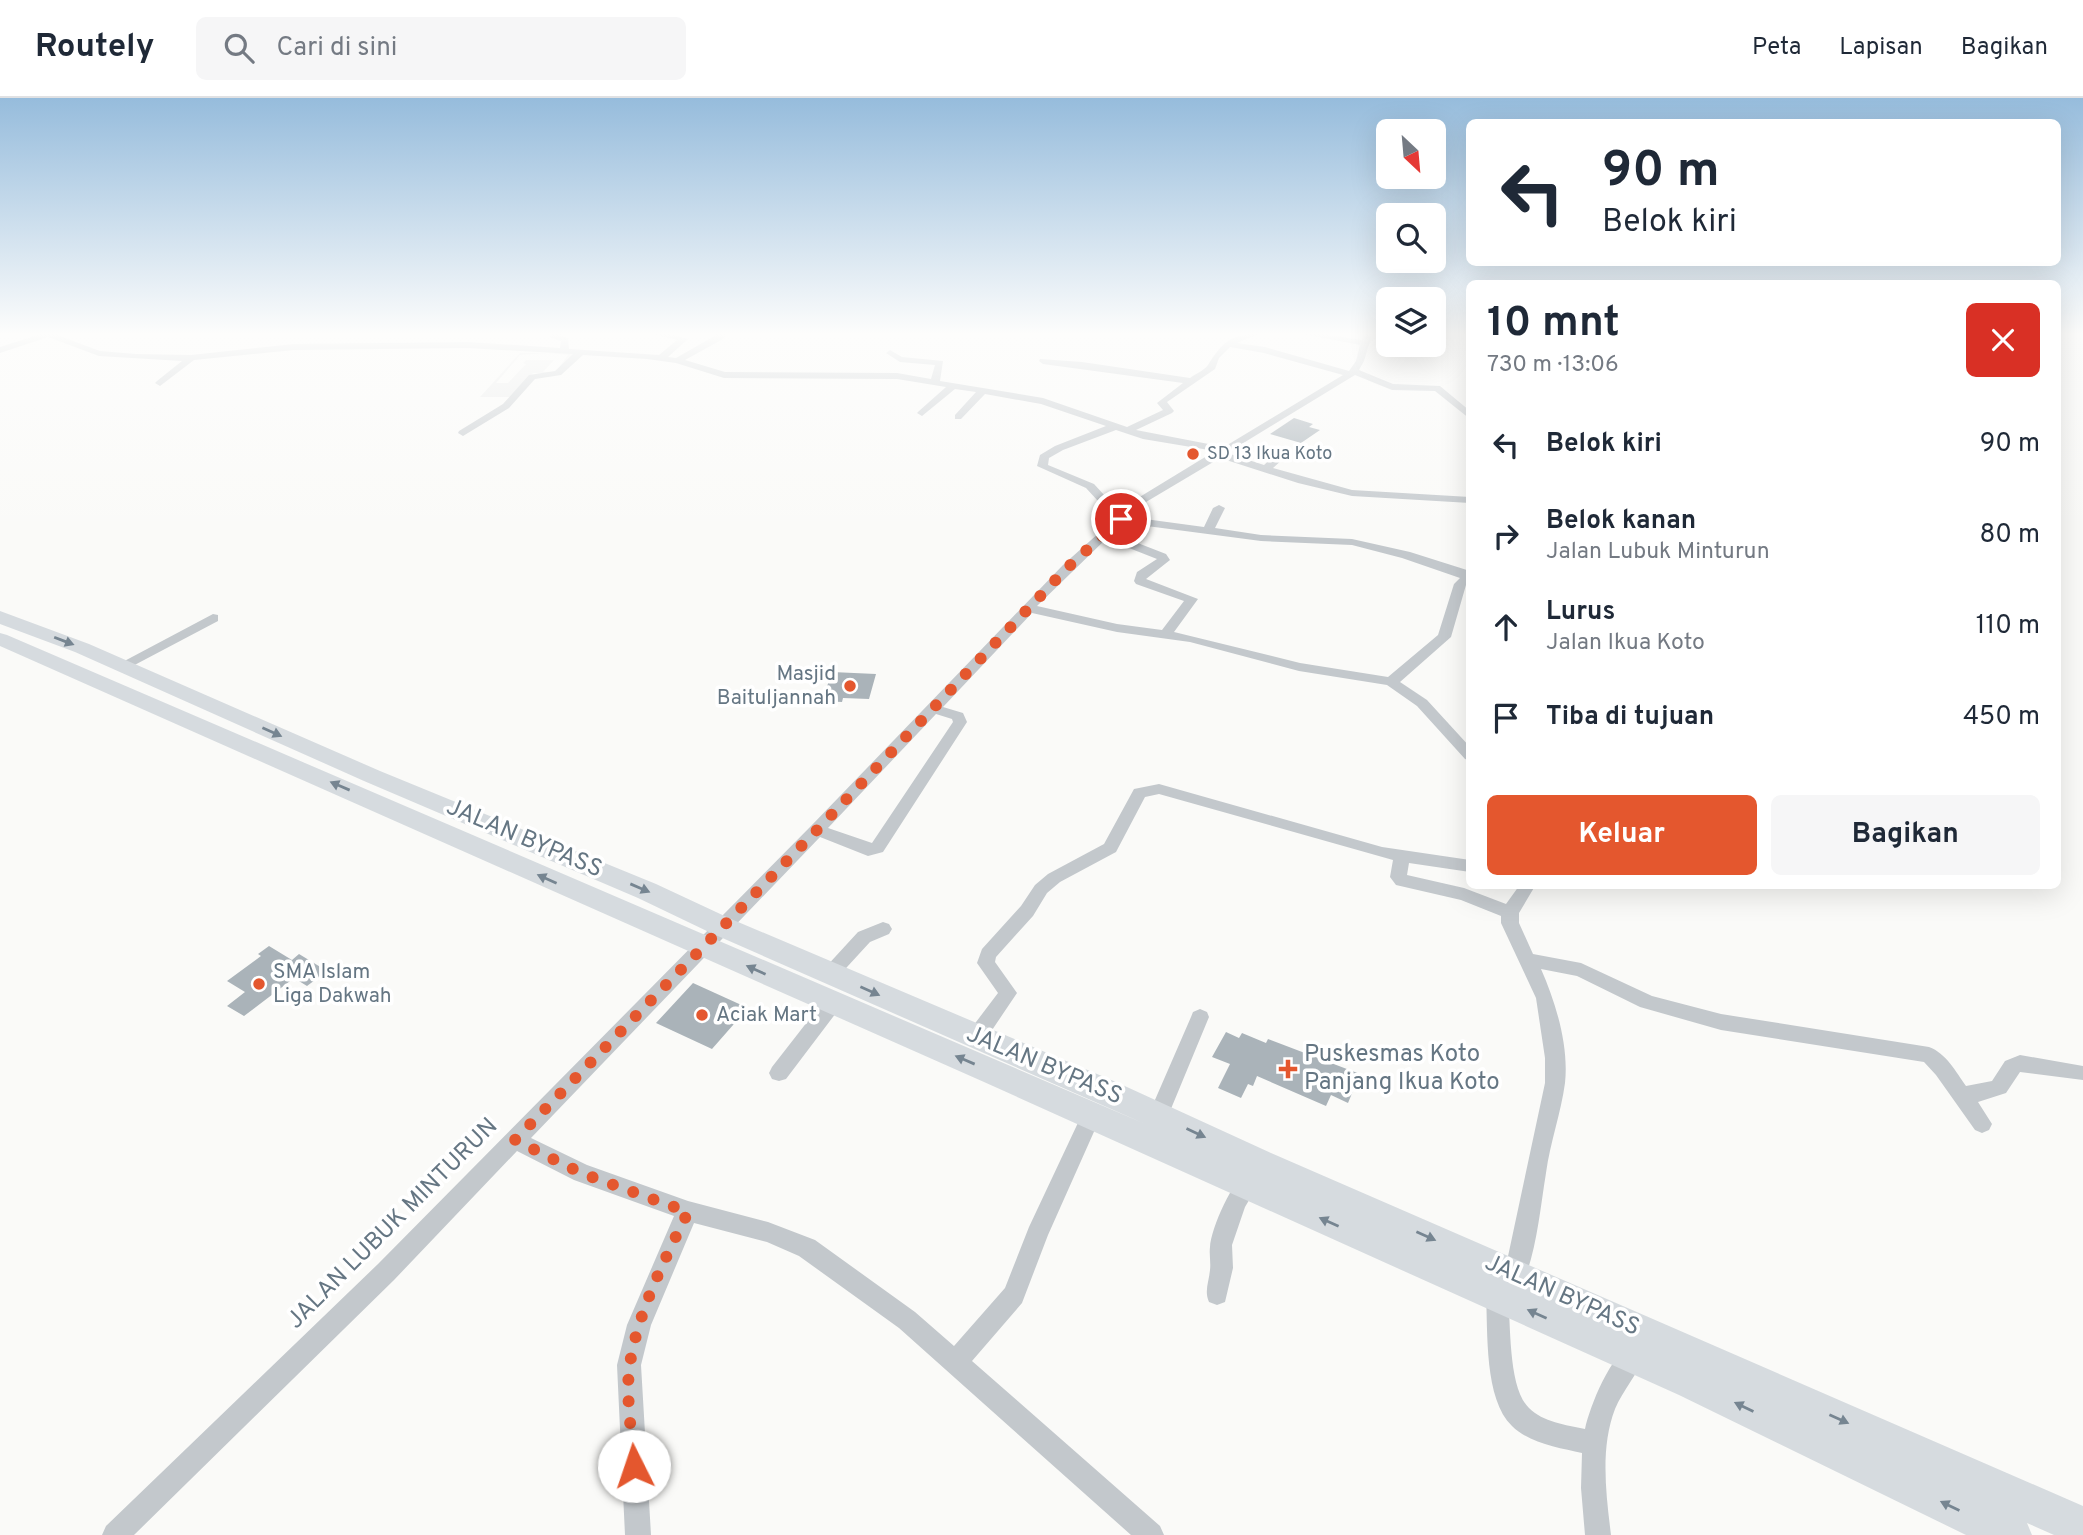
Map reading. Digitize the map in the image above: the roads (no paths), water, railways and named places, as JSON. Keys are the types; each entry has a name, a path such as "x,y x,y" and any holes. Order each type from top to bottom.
{"highway":[{"name":"JALAN BYPASS","path":"0,617 122,666 647,891 720,926 1158,1116 1253,1174"},
{"name":"JALAN BYPASS","path":"0,639 1091,1116 1253,1174 1506,1285 2076,1524"},
{"path":"389,807 412,792"},
{"name":"JALAN BYPASS","path":"1506,1285 1633,1356 2011,1535"}],"street":[{"path":"463,433 510,401"},
{"path":"922,413 936,401"},
{"path":"958,417 973,401"},
{"path":"1044,401 1120,429 1222,452 1290,478 1356,493 1466,500"},
{"path":"1163,401 1170,409 1167,412 1059,448 1044,457 1042,466 1090,486 1113,511 1123,517 1261,538 1352,542 1415,557 1466,574"},
{"name":"JALAN LUBUK MINTURUN","path":"115,1535 386,1272 720,926 817,830 1028,608 1104,534 1162,487 1306,401"},
{"path":"1266,469 1279,457"},
{"path":"1208,531 1219,508"},
{"path":"1104,534 1163,557 1164,560 1141,575 1140,581 1192,599 1167,634"},
{"path":"1391,682 1444,637 1460,584 1466,577"},
{"path":"1028,608 1117,628 1167,634 1299,667 1391,682 1422,703 1466,752"},
{"path":"122,666 213,618"},
{"path":"817,830 868,850 877,848 960,722 958,716 931,708"},
{"path":"976,1036 1008,993 986,963 988,954 1027,911 1041,889 1054,878 1110,848 1139,793 1145,790 1159,789 1296,830 1402,856 1466,865"},
{"path":"1402,856 1398,877 1402,881 1464,894 1510,912"},
{"path":"1525,889 1510,912 1513,933 1529,960 1545,998 1555,1058 1555,1083 1538,1156 1525,1236 1506,1285 1506,1392 1512,1408 1533,1425 1594,1443"},
{"path":"830,974 864,937 870,932 883,929"},
{"path":"1529,960 1581,970 1647,1002 1721,1022 1922,1052 1934,1058 1982,1124"},
{"path":"779,1073 832,1004"},
{"path":"1158,1116 1200,1017"},
{"path":"1962,1095 1998,1089 2007,1082 2012,1067 2020,1063 2079,1073"},
{"path":"954,1364 1014,1295 1037,1234 1091,1116"},
{"path":"515,1140 581,1173 688,1212 768,1232 807,1248 907,1320 1151,1535"},
{"path":"1217,1294 1222,1268 1221,1245 1236,1203 1253,1174"},
{"path":"638,1535 629,1365 639,1325 662,1266 688,1212"},
{"path":"1598,1535 1594,1503 1594,1443 1604,1408 1633,1356"}],"place":[{"name":"SD 13 Ikua Koto","path":"1193,454"},
{"name":"Masjid Baituljannah","path":"850,686"},
{"name":"SMA Islam Liga Dakwah","path":"259,984"},
{"name":"Aciak Mart","path":"702,1015"},
{"name":"Puskesmas Koto Panjang Ikua Koto","path":"1288,1069"}]}
